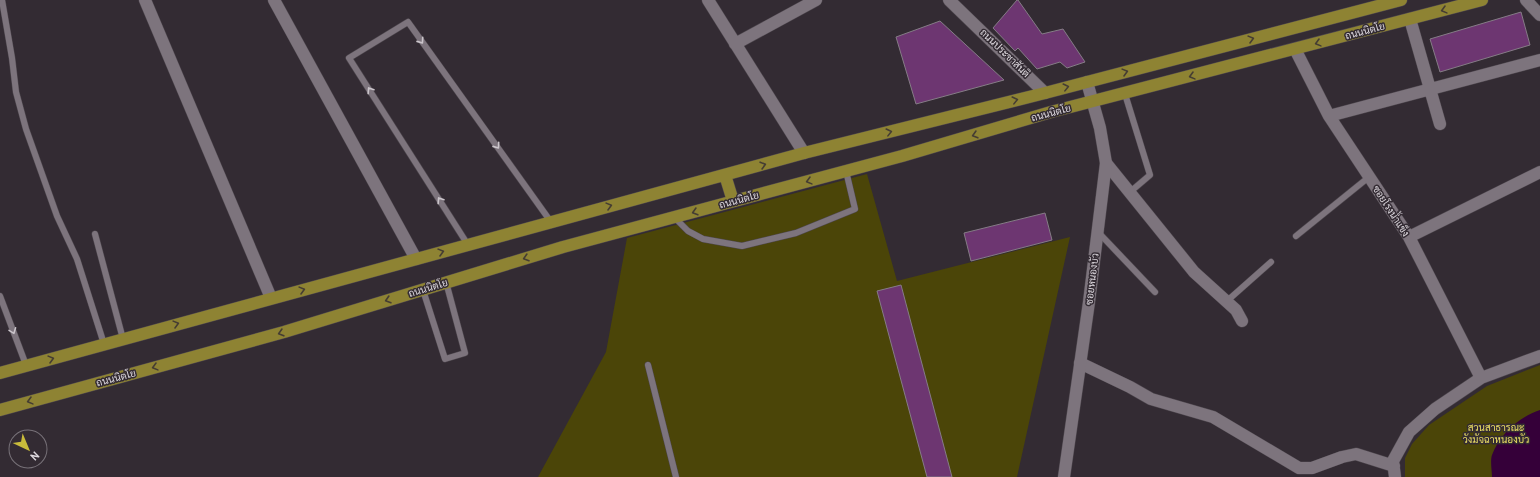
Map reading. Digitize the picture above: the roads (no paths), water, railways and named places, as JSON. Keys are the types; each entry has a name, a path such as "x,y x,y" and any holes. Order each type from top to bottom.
{"main road":[{"name":"ถนนนิตโย","path":"0,373 804,153 1045,93 1401,0"},
{"name":"ถนนนิตโย","path":"0,410 284,332 563,247 676,218 846,171 1051,112 1482,0"},
{"name":"ถนนประชาสันติ","path":"1045,93 1051,112"},
{"path":"725,175 733,201"}],"street":[{"path":"145,0 271,298"},
{"path":"274,0 416,259"},
{"path":"708,0 804,153"},
{"path":"735,44 816,0"},
{"path":"1526,0 1540,15"},
{"name":"ถนนประชาสันติ","path":"954,1 1045,93"},
{"path":"1410,19 1440,124"},
{"name":"ซอยโรงน้ำแข็ง","path":"1295,49 1329,116 1409,237 1481,378"},
{"path":"1329,116 1540,60"},
{"name":"ซอยหนองบัว","path":"1064,477 1098,232 1106,163 1093,102 1087,82"},
{"path":"1106,163 1194,272 1236,310 1242,321"},
{"path":"1409,237 1540,172"},
{"path":"1080,363 1130,387 1151,399 1213,417 1299,468 1312,468 1342,457 1356,454 1394,471 1393,461 1409,432 1435,408 1481,378 1540,356"}],"lane":[{"path":"2,0 16,92 26,129 57,216 77,259 104,344"},
{"path":"468,245 349,58 408,22 551,222"},
{"path":"1125,94 1150,175 1130,192"},
{"path":"676,218 688,231 703,239 742,246 796,233 855,209 846,171"},
{"path":"1296,236 1369,177"},
{"path":"1098,232 1155,292"},
{"path":"95,234 123,339"},
{"path":"1226,301 1271,262"},
{"path":"423,290 444,359 465,353 446,282"},
{"path":"0,296 26,365"},
{"path":"648,365 676,477"}],"park label":[{"name":"สวนสาธารณะ วังมัจฉาหนองบัว","path":"1496,432"}]}
